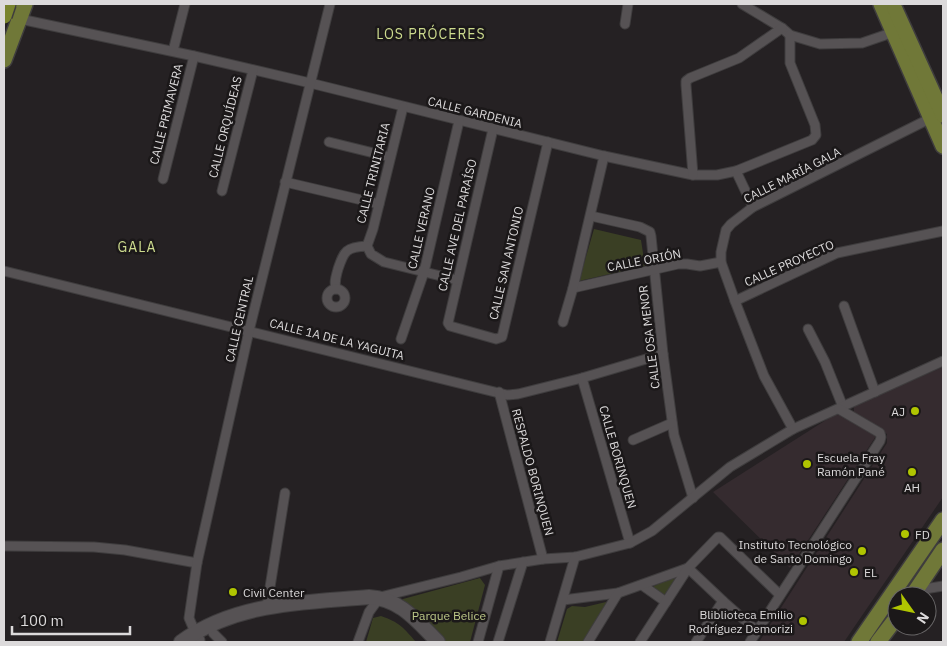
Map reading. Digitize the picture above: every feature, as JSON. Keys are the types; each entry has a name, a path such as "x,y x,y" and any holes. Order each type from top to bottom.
{"highway":[{"path":"4,15 8,4"}],"main road":[{"path":"4,60 25,4"},
{"path":"881,4 937,116"},
{"path":"892,4 937,116 943,146"},
{"path":"4,15 20,19"},
{"path":"4,28 20,19"},
{"path":"898,586 943,520"},
{"path":"919,586 943,550"},
{"path":"197,638 230,616 267,606 369,596 404,620 428,642"},
{"path":"181,642 197,638 218,638 244,620 275,613 362,606 376,602 395,603 404,609 438,642"},
{"path":"859,642 887,602"},
{"path":"878,642 887,630"}],"street":[{"path":"173,51 185,4"},
{"name":"CALLE CENTRAL","path":"197,638 190,618 197,563 249,331 330,4"},
{"path":"625,24 628,4"},
{"path":"742,4 782,28 790,35 820,44 862,43 894,32"},
{"name":"CALLE GARDENIA","path":"20,19 173,51 604,156 692,175 717,175 736,171 812,140 816,135 815,125 790,62 790,35"},
{"path":"692,175 686,81 739,58 782,28"},
{"name":"CALLE PRIMAVERA","path":"163,179 194,56"},
{"name":"CALLE ORQUÍDEAS","path":"222,191 253,70"},
{"name":"CALLE TRINITARIA","path":"367,246 373,229 403,106"},
{"name":"CALLE MARÍA GALA","path":"793,429 764,376 721,262 721,252 726,230 753,207 937,116"},
{"name":"CALLE VERANO","path":"401,338 424,272 459,121"},
{"name":"CALLE AVE DEL PARAÍSO","path":"450,326 448,323 457,280 492,129"},
{"path":"329,142 390,157"},
{"name":"CALLE SAN ANTONIO","path":"450,326 496,339 502,337 548,142"},
{"path":"563,322 591,216 604,156"},
{"path":"736,171 753,207"},
{"path":"285,182 379,204"},
{"name":"CALLE OSA MENOR","path":"591,216 640,227 650,232 652,236 663,354 672,423 693,498"},
{"name":"CALLE PROYECTO","path":"735,301 838,253 943,231"},
{"path":"336,289 334,282 343,254 358,246 367,246 371,254 384,262 457,280"},
{"name":"CALLE ORIÓN","path":"573,288 678,264 700,266 721,262"},
{"name":"CALLE 1A DE LA YAGUITA","path":"4,271 507,395 582,378 663,354"},
{"path":"844,306 875,392"},
{"path":"750,642 881,437 880,433 841,408 825,362 808,329"},
{"path":"358,642 369,612 376,602 499,566 543,559 575,557 630,543 652,531 730,467 793,429 943,361"},
{"name":"CALLE BORINQUEN","path":"582,378 630,543"},
{"name":"RESPALDO BORINQUEN","path":"498,392 543,559"},
{"path":"632,440 672,423"},
{"path":"267,606 285,493"},
{"path":"640,642 688,568 716,538 720,537 780,595"},
{"path":"4,546 94,547 126,550 197,563"},
{"path":"550,642 575,557"},
{"path":"498,642 523,562"},
{"path":"478,642 499,566"},
{"path":"563,600 618,593 688,568"},
{"path":"688,568 757,631"},
{"path":"642,585 666,602"},
{"path":"588,642 618,593"},
{"path":"696,642 723,601"}],"shaded area":[{"name":"Instituto Tecnológico de Santo Domingo","path":"943,367 943,497 844,642 759,642 887,443 887,434 854,413 854,406"},
{"name":"Escuela Fray Ramón Pané","path":"837,413 876,436 790,568 713,492"}],"green space":[{"path":"594,229 641,240 645,266 579,281"},
{"path":"676,576 678,579 667,595 664,596 654,589 654,586"},
{"name":"Parque Belice","path":"480,578 485,585 470,642 438,642 402,606 403,599"},
{"path":"606,602 608,604 606,608 583,642 557,642 567,609 572,606 585,607"},
{"path":"381,616 401,626 416,642 366,642 373,618"}],"place":[{"name":"AJ","path":"915,411"},
{"name":"Escuela Fray Ramón Pané","path":"807,464"},
{"name":"AH","path":"912,472"},
{"name":"FD","path":"905,534"},
{"name":"Instituto Tecnológico de Santo Domingo","path":"862,551"},
{"name":"EL","path":"854,572"},
{"name":"Civil Center","path":"233,592"},
{"name":"Bliblioteca Emilio Rodríguez Demorizi","path":"803,621"}],"district":[{"name":"LOS PRÓCERES","path":"431,34"},
{"name":"GALA","path":"137,247"}]}
